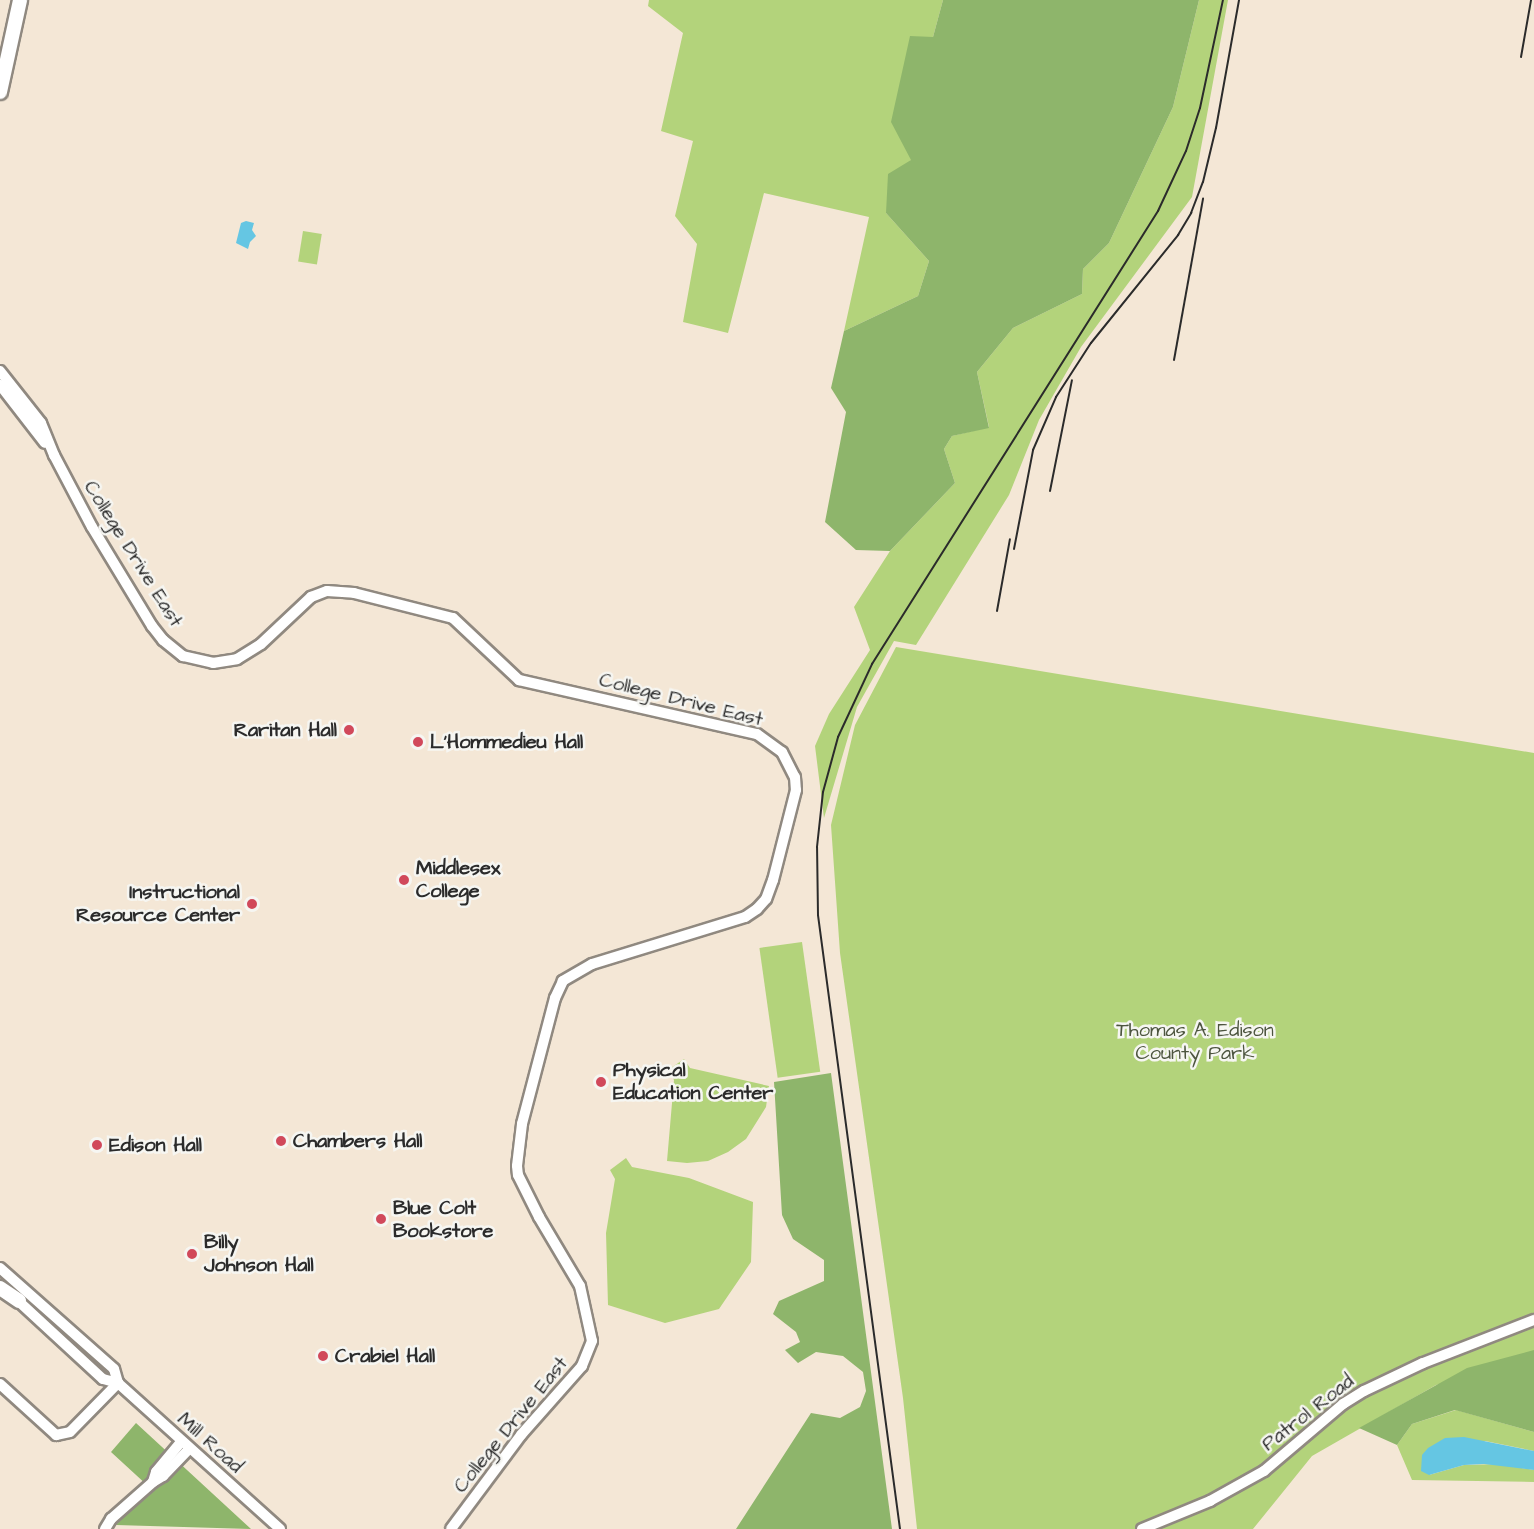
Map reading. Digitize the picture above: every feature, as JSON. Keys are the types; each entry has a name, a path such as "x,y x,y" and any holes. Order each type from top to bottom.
{"main road":[{"path":"0,92 20,0"},
{"path":"0,1286 19,1301"}],"street":[{"name":"College Drive East","path":"0,371 41,423 54,455 92,527 152,626 175,651 191,660 213,663 237,659 261,644 312,597 327,591 354,593 453,618 519,680 757,734 782,752 795,777 796,790 773,880 766,899 757,909 745,917 592,964 563,981 555,998 522,1124 517,1166 539,1217 580,1286 592,1341 582,1366 521,1435 451,1529"},
{"path":"0,385 54,455"},
{"name":"Mill Road","path":"0,1268 114,1369 118,1383"},
{"name":"Mill Road","path":"19,1301 103,1379 118,1383 279,1529"},
{"name":"Patrol Road","path":"1142,1529 1210,1501 1264,1472 1335,1409 1364,1390 1423,1363 1534,1320"},
{"path":"0,1384 56,1435 70,1432 118,1383"},
{"path":"105,1529 111,1519 153,1482 156,1472 185,1445"}],"green space":[{"path":"649,0 943,0 933,37 911,160 886,213 929,261 918,296 844,331 869,217 764,193 728,333 683,322 697,244 675,216 693,141 661,131 683,33 648,6"},
{"path":"943,0 1199,0 1173,107 1109,243 1083,269 1082,294 1013,328 977,372 989,428 952,436 944,449 955,483 890,551 856,550 825,522 846,412 831,388 844,331 918,296 929,261 886,213 888,174 911,160 891,122 910,36 933,37"},
{"path":"1199,0 1228,0 1192,197 1081,347 1039,420 1009,495 916,645 894,641 857,707 824,818 815,746 829,714 870,650 854,607 890,551 955,483 944,449 952,436 989,427 977,372 1013,328 1082,294 1083,269 1109,243 1173,107"},
{"path":"303,231 322,234 317,265 298,262"},
{"name":"Thomas A. Edison County Park","path":"896,647 1534,753 1534,1362 1436,1385 1312,1456 1253,1529 917,1529 903,1398 840,953 831,825 855,725"},
{"path":"802,942 820,1072 778,1078 759,948"},
{"path":"684,1059 690,1068 769,1086 766,1107 746,1139 728,1152 708,1161 687,1163 667,1161 674,1080 668,1070"},
{"path":"831,1073 892,1529 736,1529 811,1413 840,1418 860,1407 866,1391 863,1372 843,1356 816,1352 798,1363 785,1350 800,1342 796,1332 773,1314 779,1301 824,1281 824,1260 793,1239 782,1215 774,1082"},
{"path":"626,1158 632,1167 689,1178 753,1202 751,1262 719,1309 665,1323 608,1305 606,1233 615,1179 610,1170"},
{"path":"1534,1350 1534,1432 1455,1410 1412,1424 1397,1445 1359,1428 1467,1368"},
{"path":"1456,1410 1534,1432 1534,1451 1485,1441 1429,1475 1464,1465 1499,1464 1534,1470 1534,1482 1412,1480 1397,1445 1412,1424"},
{"path":"136,1423 251,1529 116,1525 148,1486 111,1452"}],"water":[{"path":"246,221 254,223 252,230 256,236 250,242 248,249 236,243 241,223"},
{"path":"1464,1437 1534,1451 1534,1470 1484,1464 1464,1465 1429,1475 1421,1471 1422,1455 1428,1448 1445,1438"}],"railway":[{"path":"900,1529 818,915 817,847 823,792 838,737 872,664 1158,211 1186,151 1200,108 1223,0"},
{"path":"1014,549 1033,450 1056,397 1091,343 1178,235 1191,213 1203,182 1216,128 1239,0"},
{"path":"1521,57 1531,0"},
{"path":"1174,360 1203,199"},
{"path":"1050,491 1072,380"},
{"path":"997,611 1010,539"}],"place":[{"name":"Raritan Hall","path":"349,730"},
{"name":"L'Hommedieu Hall","path":"418,742"},
{"name":"Middlesex College","path":"404,880"},
{"name":"Instructional Resource Center","path":"252,904"},
{"name":"Physical Education Center","path":"601,1082"},
{"name":"Chambers Hall","path":"281,1141"},
{"name":"Edison Hall","path":"97,1145"},
{"name":"Blue Colt Bookstore","path":"381,1219"},
{"name":"Billy Johnson Hall","path":"192,1254"},
{"name":"Crabiel Hall","path":"323,1356"}]}
